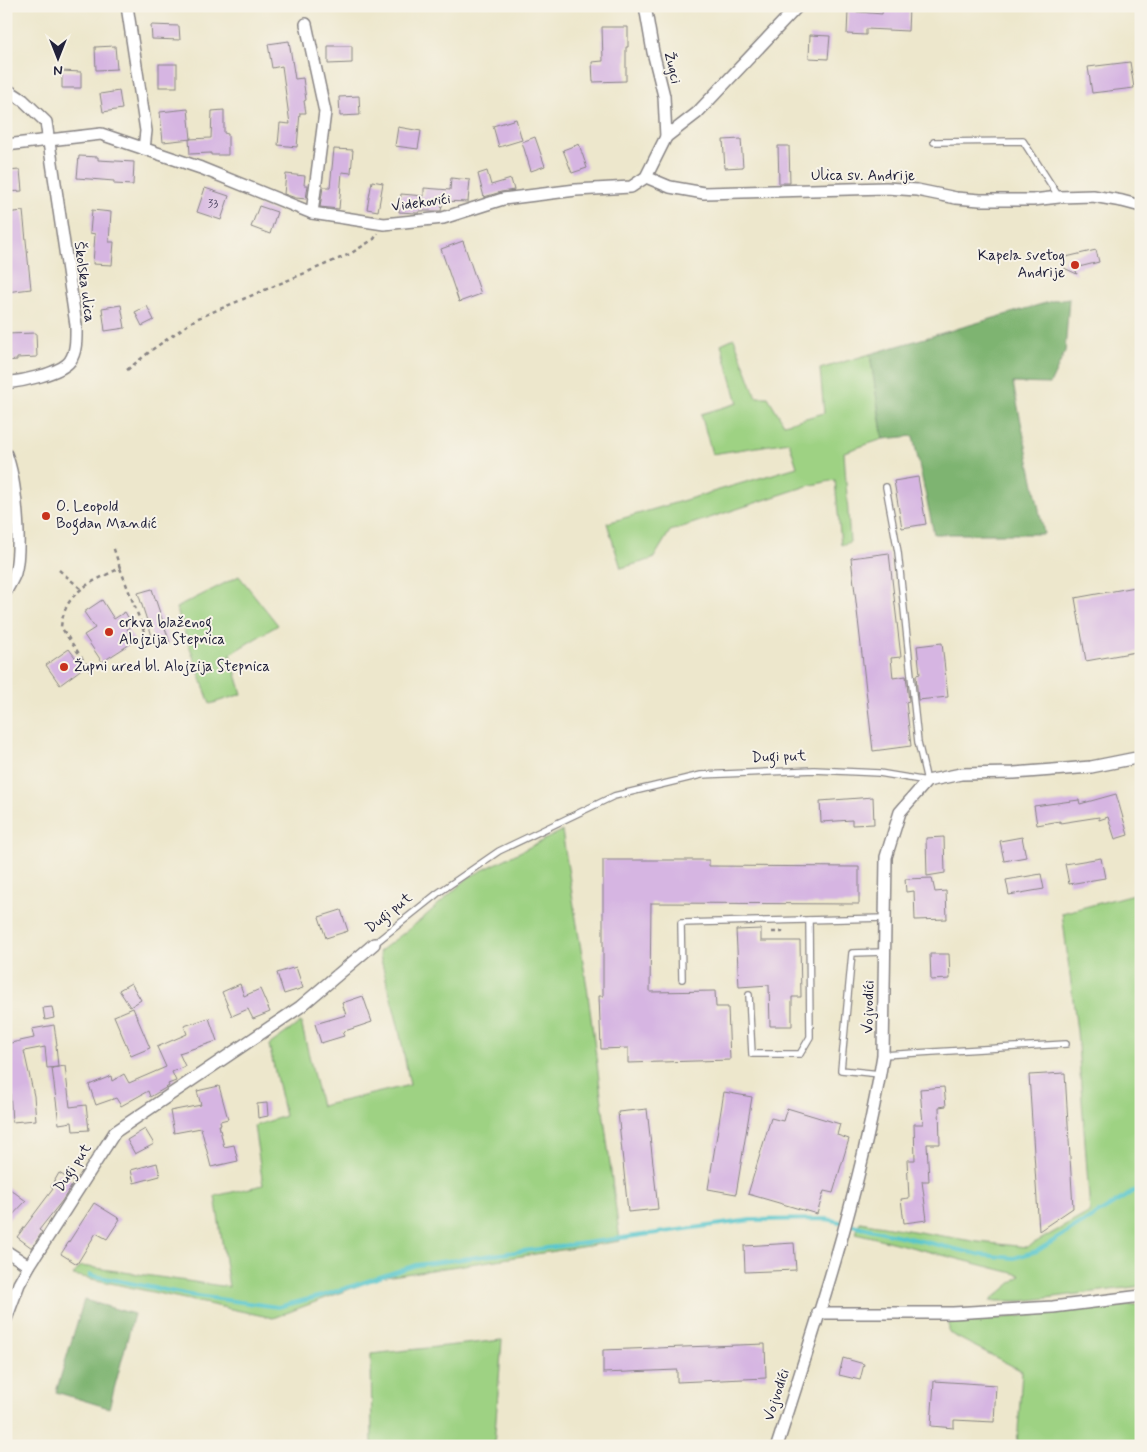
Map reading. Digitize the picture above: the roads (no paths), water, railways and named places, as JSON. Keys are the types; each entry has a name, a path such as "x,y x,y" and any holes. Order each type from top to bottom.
{"street":[{"path":"127,6 146,131 144,149"},
{"name":"Žugci","path":"644,6 664,96 666,138"},
{"path":"646,176 666,138 697,113 798,6"},
{"path":"306,24 325,112 312,213"},
{"path":"6,89 23,100 46,122 48,139"},
{"name":"Videkovići","path":"6,145 101,134 201,168 312,213 384,224 443,218 503,199 576,190 631,187 646,176"},
{"name":"Školska ulica","path":"6,383 22,381 59,369 70,361 76,344 76,325 48,139"},
{"name":"Ulica sv. Andrije","path":"646,176 670,187 704,193 886,188 917,190 956,198 980,200 1033,200 1093,196 1141,206"},
{"path":"6,454 15,494 12,515 18,549 15,573 6,591"},
{"path":"927,781 961,774 1091,767 1141,757"},
{"name":"Vojvodići","path":"776,1446 843,1233 871,1122 880,1074 883,1055 886,857 900,812 927,781"},
{"name":"Dugi put","path":"6,1319 28,1266 115,1132 300,1007 374,944"},
{"path":"6,1251 28,1266"},
{"path":"818,1313 963,1313 1053,1308 1141,1296"}],"lane":[{"path":"934,142 1023,141 1059,197"},
{"path":"886,487 898,552 918,742 927,781"},
{"name":"Dugi put","path":"374,944 438,893 499,852 614,796 701,775 814,770 878,773 927,781"},
{"path":"682,979 680,923 885,918"},
{"path":"749,995 752,1054 800,1054 810,1037 808,920"},
{"path":"880,1074 841,1070 852,953 885,952"},
{"path":"883,1055 1066,1044"}],"waterway":[{"path":"90,1275 190,1295 278,1307 325,1295 416,1265 751,1220 827,1219 981,1255 1014,1258 1037,1251 1141,1187"}],"place":[{"name":"Kapela svetog Andrije","path":"1075,265"},
{"name":"O. Leopold Bogdan Mandić","path":"46,516"},
{"name":"crkva blaženog Alojzija Stepnica","path":"109,632"},
{"name":"Župni ured bl. Alojzija Stepnica","path":"64,667"}]}
